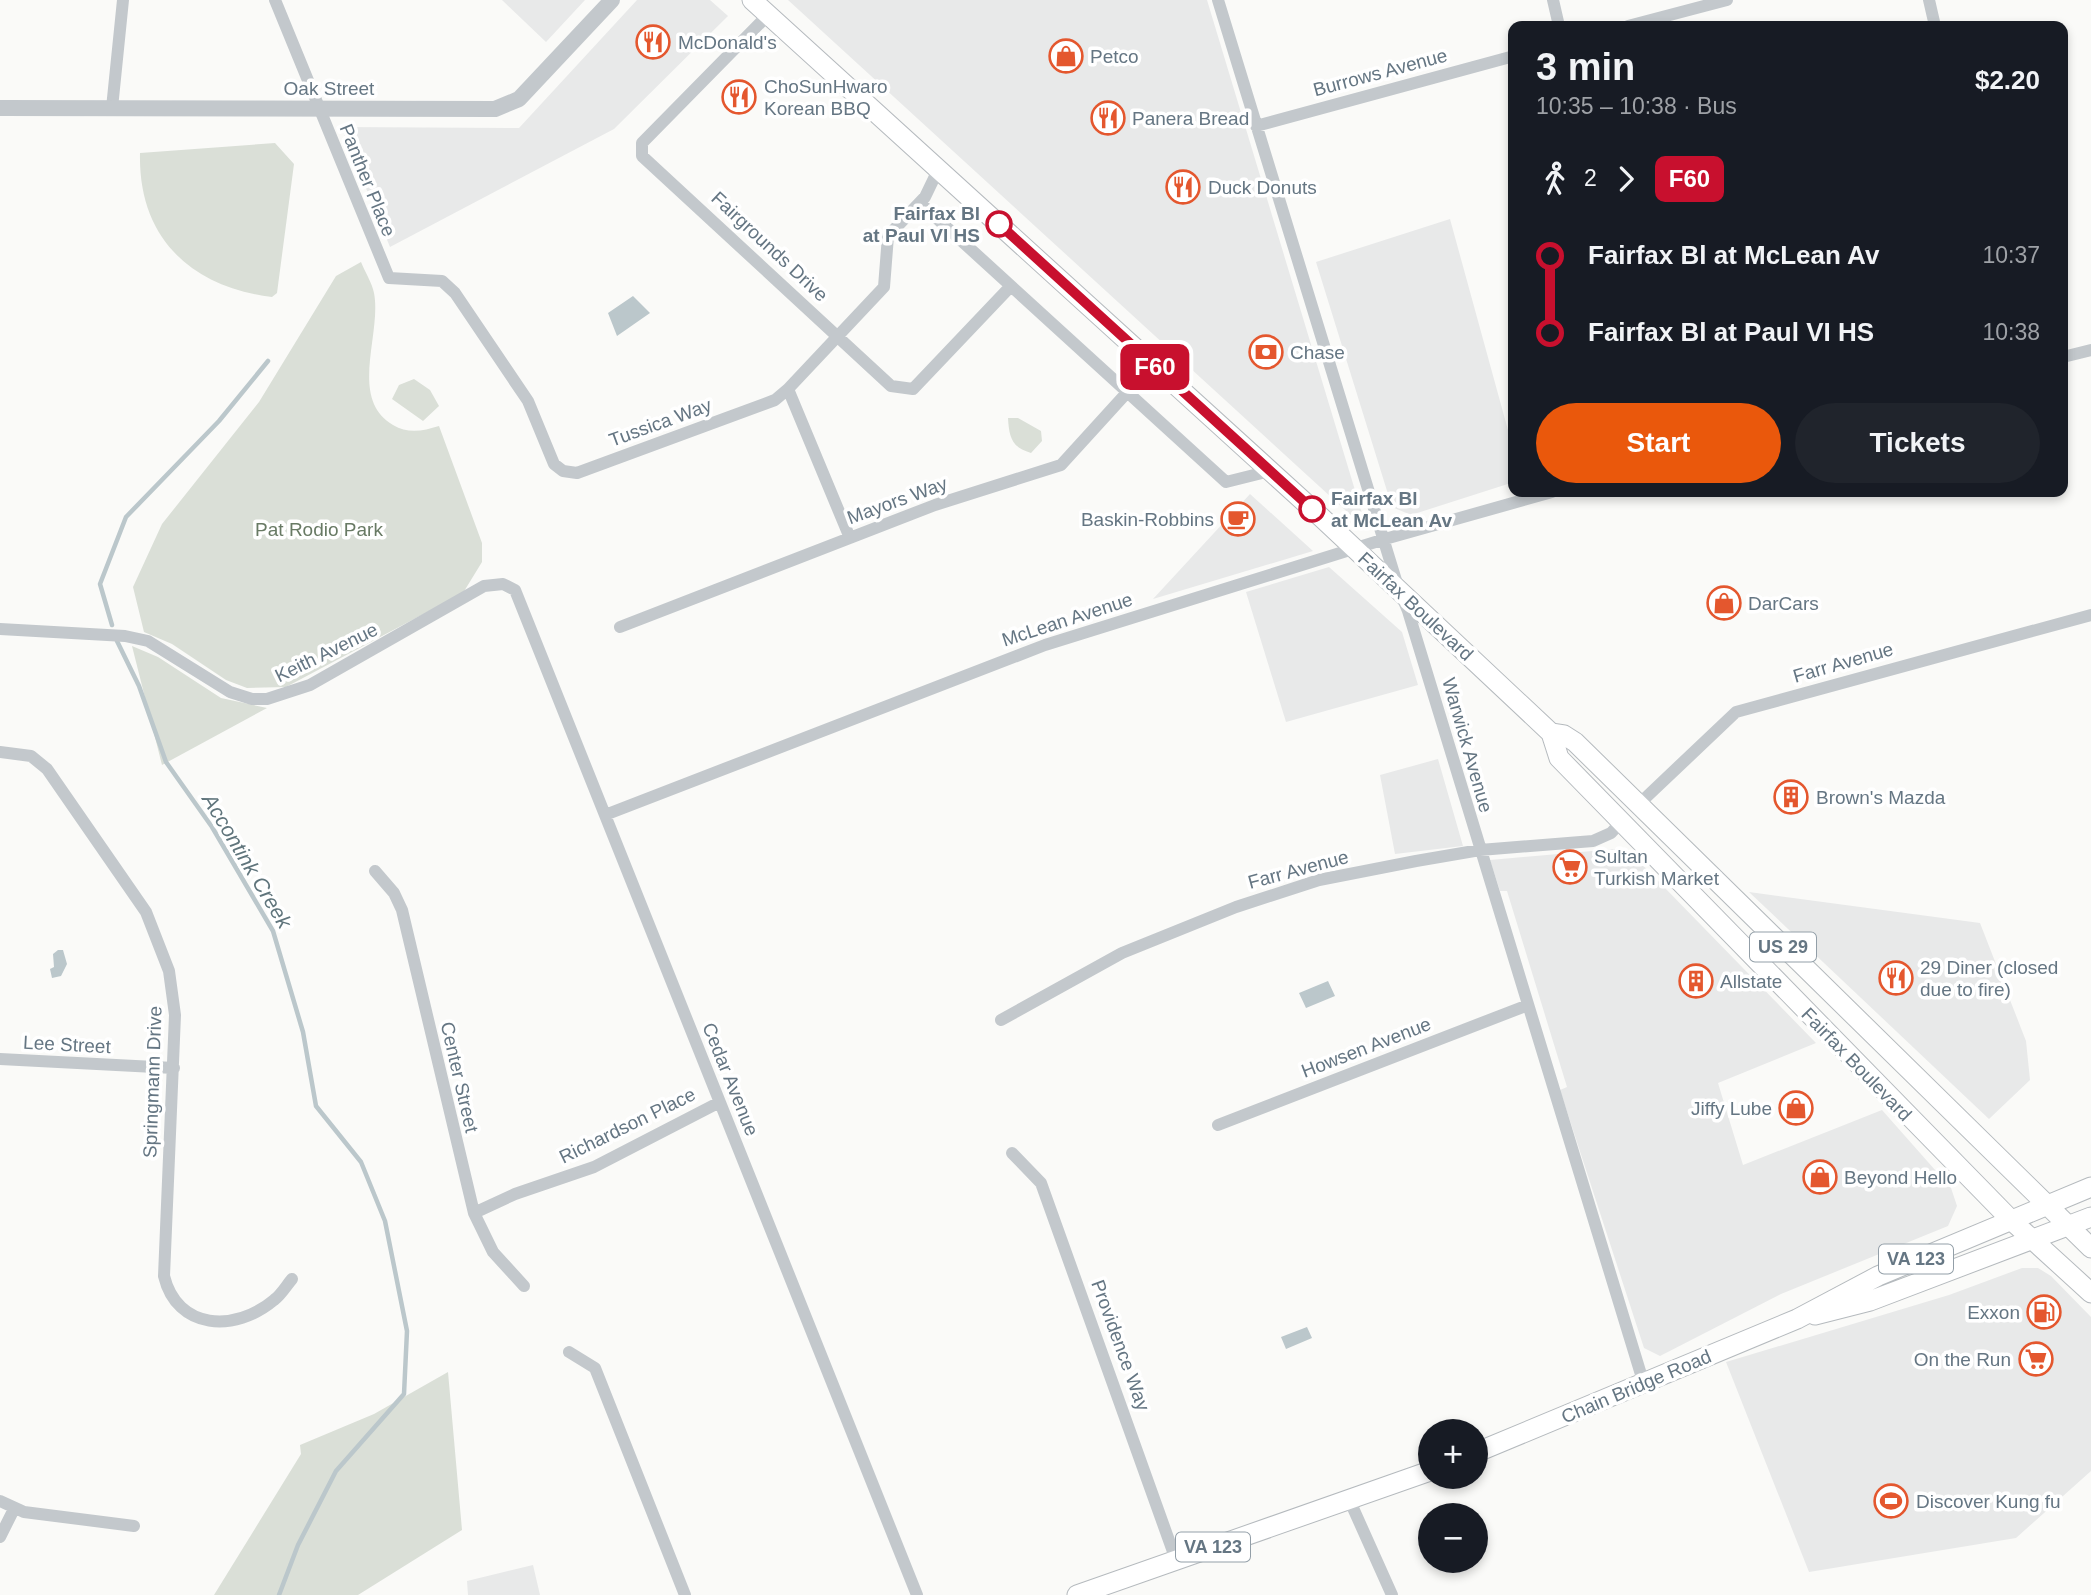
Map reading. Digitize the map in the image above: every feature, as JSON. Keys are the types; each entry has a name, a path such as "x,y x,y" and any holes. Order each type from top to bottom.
{"main road":[{"name":"Fairfax Boulevard","path":"751,0 1270,471 1551,733 1559,758 2011,1220 2091,1293"},
{"name":"Fairfax Boulevard","path":"1551,733 1564,735 1576,742 2091,1248"},
{"name":"Chain Bridge Road","path":"1488,1447 1797,1319 1878,1276 2091,1188"},
{"name":"Chain Bridge Road","path":"1797,1319 1860,1304 2091,1217"},
{"name":"VA 123","path":"1077,1595 1104,1591 1177,1560 1418,1475"}],"street":[{"path":"112,108 123,0"},
{"path":"275,0 319,109"},
{"name":"Oak Street","path":"0,108 485,110 506,106 519,99 612,0"},
{"name":"Warwick Avenue","path":"1218,0 1399,590 1409,611 1643,1381"},
{"path":"1553,0 1558,21"},
{"path":"1647,21 1727,0"},
{"path":"1928,0 1934,21"},
{"name":"Fairgrounds Drive","path":"768,15 642,143 642,156 891,386 913,388 1010,287"},
{"name":"Burrows Avenue","path":"1256,126 1508,58"},
{"name":"Panther Place","path":"319,109 381,264"},
{"name":"Tussica Way","path":"381,264 394,281 442,281 455,293 528,401 554,464 564,471 577,473 775,400 884,287 888,236 920,203 939,170"},
{"path":"920,203 1226,482 1270,471"},
{"path":"2068,356 2091,350"},
{"name":"Mayors Way","path":"620,626 935,505 1061,465 1127,393 1158,369"},
{"path":"788,389 850,538"},
{"name":"McLean Avenue","path":"605,815 986,665 1385,539 1534,497"},
{"name":"Cedar Avenue","path":"503,584 517,595 917,1595"},
{"name":"Keith Avenue","path":"0,629 125,636 148,640 230,692 252,699 267,699 290,695 310,685 484,586 503,584"},
{"name":"Farr Avenue","path":"1639,804 1736,712 2091,615"},
{"name":"Springmann Drive","path":"0,752 20,752 40,761 146,912 164,954 173,992 174,1068 164,1276 174,1303 199,1320 233,1319 274,1301 292,1279"},
{"name":"Farr Avenue","path":"1001,1020 1122,953 1236,907 1329,878 1480,850 1593,841 1611,833 1622,821"},
{"name":"Center Street","path":"375,871 394,893 402,910 474,1213 493,1252 524,1286"},
{"name":"Howsen Avenue","path":"1218,1125 1528,1004"},
{"name":"Lee Street","path":"0,1059 174,1068"},
{"name":"Richardson Place","path":"474,1213 515,1194 594,1167 718,1103"},
{"name":"Providence Way","path":"1012,1153 1041,1183 1177,1560"},
{"path":"569,1352 595,1368 685,1595"},
{"path":"1349,1499 1392,1595"},
{"path":"0,1502 14,1509 46,1516 134,1526"},
{"path":"0,1537 14,1509"}],"shaded area":[{"path":"502,0 585,0 546,42"},
{"path":"637,0 710,0 728,16 614,129 390,247 341,127 519,128"},
{"path":"788,0 1207,0 1367,530"},
{"path":"1450,219 1508,430 1508,484 1411,515 1392,507 1316,262"},
{"path":"633,296 650,313 617,336 608,313"},
{"path":"1250,494 1313,551 1153,599"},
{"path":"1329,567 1402,632 1418,685 1286,722 1246,592"},
{"path":"1438,759 1463,846 1395,854 1380,775"},
{"path":"1626,848 1816,1043 1718,1083 1743,1165 1882,1110 1951,1188 1957,1206 1948,1226 1781,1294 1660,1356 1644,1348 1560,1090 1567,1087 1507,891 1500,891 1490,860"},
{"path":"1749,892 1980,923 2026,1041 2030,1080 1989,1119"},
{"path":"63,950 67,964 61,976 52,978 50,969 54,967 53,954"},
{"path":"1328,981 1335,996 1306,1008 1299,993"},
{"path":"2022,1268 2038,1268 2051,1276 2091,1317 2091,1471 2016,1538 1809,1572 1726,1362 1949,1295"},
{"path":"1307,1327 1312,1338 1286,1349 1281,1337"},
{"path":"533,1565 540,1595 468,1595 467,1581"}],"green space":[{"path":"275,143 294,164 277,293 272,297 217,282 194,269 175,253 148,210 142,183 140,153"},
{"name":"Pat Rodio Park","path":"361,262 374,293 369,383 372,399 380,414 399,428 416,431 439,426 482,543 482,562 463,593 286,687 247,688 226,680 172,644 144,632 133,587 162,524 259,402 336,276"},
{"path":"414,379 430,390 439,406 423,421 392,399 399,385"},
{"path":"1008,418 1018,418 1041,431 1042,441 1031,453 1013,441"},
{"path":"132,646 158,657 221,698 267,708 162,765"},
{"path":"448,1372 462,1530 358,1595 214,1595 301,1454 300,1445 374,1414"}],"waterway":[{"name":"Accontink Creek","path":"112,625 100,584 126,517 219,421 268,361"},
{"name":"Accontink Creek","path":"117,641 139,686 166,762 212,827 273,931 303,1032 316,1106 361,1162 385,1221 407,1331 404,1394 336,1471 298,1545 279,1595"}],"bus line":[{"name":"F60","path":"999,224 1312,509"}],"place":[{"name":"McDonald's","path":"653,42"},
{"name":"Petco","path":"1066,56"},
{"name":"ChoSunHwaro Korean BBQ","path":"739,97"},
{"name":"Panera Bread","path":"1108,118"},
{"name":"Duck Donuts","path":"1183,187"},
{"name":"Fairfax Bl at Paul VI HS","path":"999,224"},
{"name":"Chase","path":"1266,352"},
{"name":"Fairfax Bl at McLean Av","path":"1312,509"},
{"name":"Baskin-Robbins","path":"1238,519"},
{"name":"DarCars","path":"1724,603"},
{"name":"Brown's Mazda","path":"1791,797"},
{"name":"Sultan Turkish Market","path":"1570,867"},
{"name":"29 Diner (closed due to fire)","path":"1896,978"},
{"name":"Allstate","path":"1696,981"},
{"name":"Jiffy Lube","path":"1796,1108"},
{"name":"Beyond Hello","path":"1820,1177"},
{"name":"Exxon","path":"2044,1312"},
{"name":"On the Run","path":"2036,1359"},
{"name":"Discover Kung fu","path":"1891,1501"}]}
